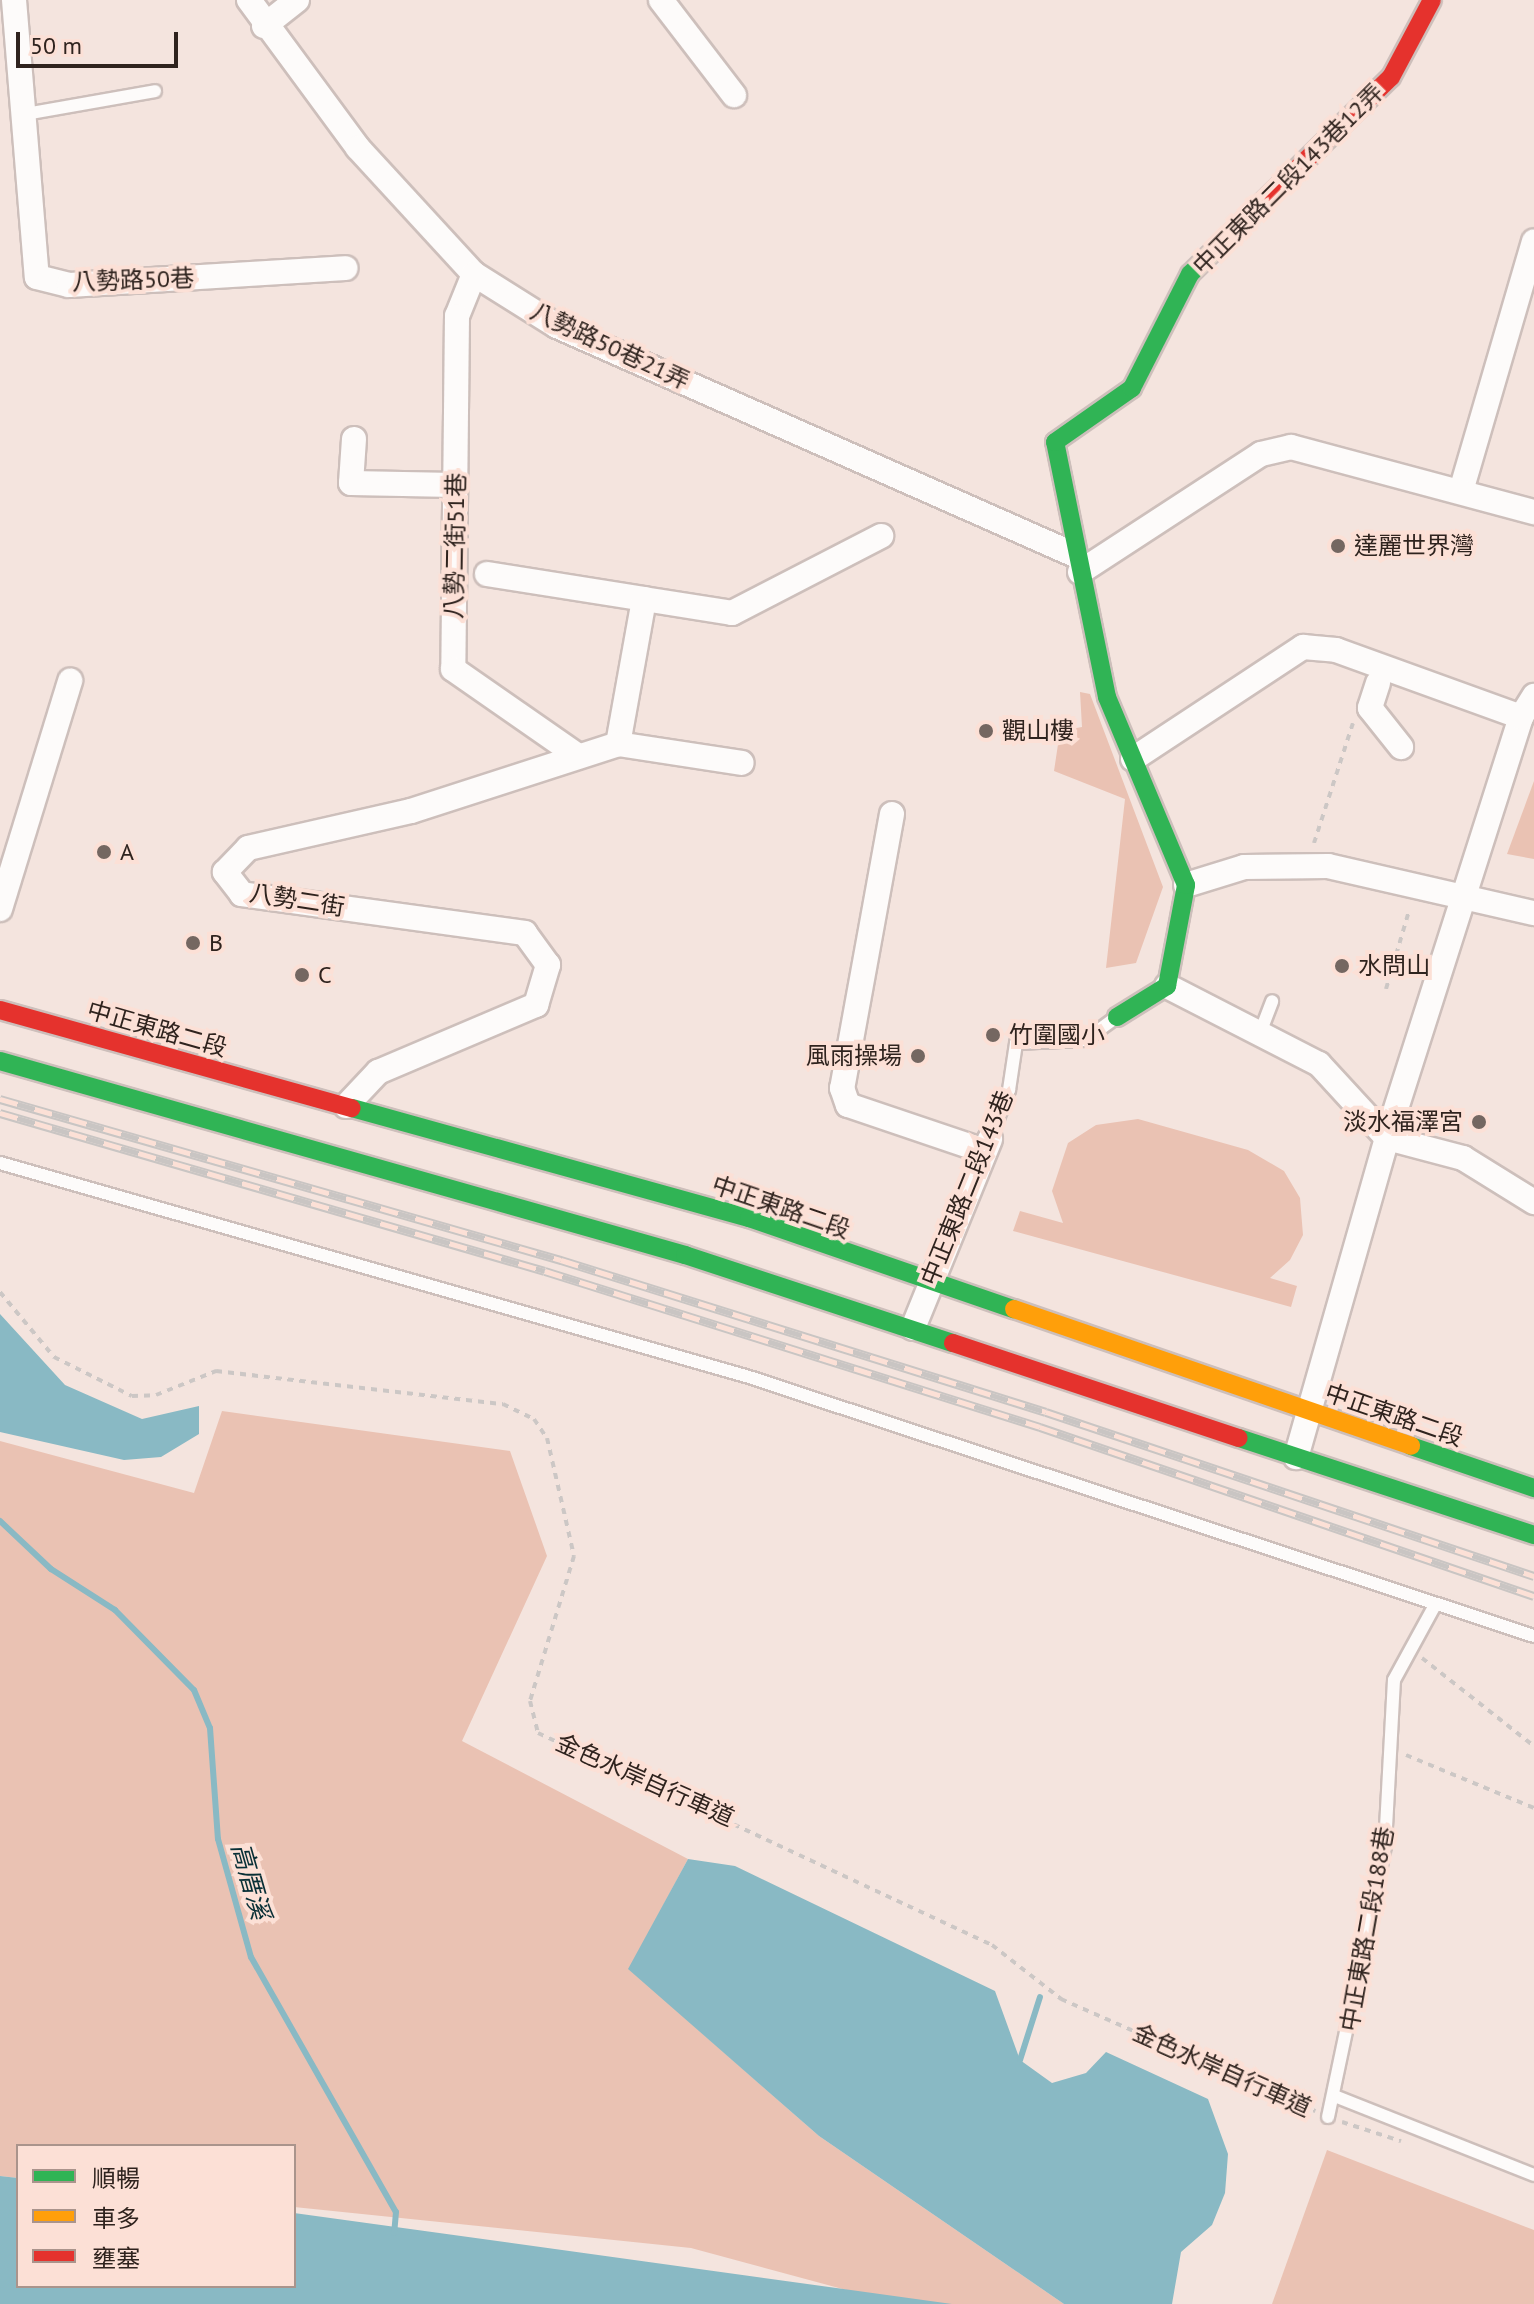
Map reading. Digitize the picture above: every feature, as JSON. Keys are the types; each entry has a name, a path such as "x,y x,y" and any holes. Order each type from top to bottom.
{"main road":[{"name":"中正東路二段143巷12弄","path":"1078,563 1055,442 1132,388 1190,274 1391,77 1432,0"},
{"path":"1078,563 1107,697 1186,885 1167,986"},
{"name":"中正東路二段143巷","path":"1117,1017 1167,986"},
{"name":"中正東路二段","path":"0,1010 749,1218 926,1285 1534,1488"},
{"path":"0,1061 447,1182 913,1328 1534,1535"}],"street":[{"name":"八勢路50巷","path":"14,0 37,277 69,285 345,268"},
{"name":"八勢路50巷21弄","path":"249,0 264,26 358,148 474,274 557,326 1078,563"},
{"path":"264,26 297,0"},
{"path":"661,0 734,95"},
{"path":"1461,491 1534,241"},
{"name":"八勢二街51巷","path":"474,274 457,316 453,669 578,756"},
{"path":"354,439 351,483 455,485"},
{"path":"1078,563 1261,454 1291,447 1534,512"},
{"path":"487,574 732,613 881,536"},
{"path":"618,744 644,599"},
{"path":"1133,759 1303,647 1336,650 1521,717"},
{"path":"0,909 70,681"},
{"path":"1378,683 1370,708 1401,747"},
{"path":"1296,1457 1387,1138 1467,896 1521,717 1534,696"},
{"name":"八勢二街","path":"346,1106 378,1072 536,1005 548,965 525,933 242,894 225,872 248,848 411,811 618,744 742,763"},
{"path":"892,814 842,1088 848,1105 987,1145"},
{"path":"1186,885 1244,867 1328,866 1534,913"},
{"path":"1167,986 1319,1064 1387,1138 1463,1158 1534,1202"},
{"name":"中正東路二段143巷","path":"913,1328 926,1285 987,1145"}],"lane":[{"path":"25,114 155,91"},
{"path":"1260,1033 1272,1001"},
{"name":"中正東路二段143巷","path":"987,1145 1016,1043 1085,1040 1117,1017"},
{"path":"0,1163 746,1376 1171,1511 1435,1605 1534,1636"},
{"name":"中正東路二段188巷","path":"1328,2117 1337,2097 1385,1846 1394,1680 1435,1605"},
{"path":"1337,2097 1534,2175"}],"path":[{"path":"1314,844 1357,708"},
{"path":"1386,989 1409,911"},
{"name":"金色水岸自行車道","path":"0,1292 54,1357 106,1388 156,1395 216,1371 503,1404 534,1419 547,1438 573,1537 530,1701 538,1733 992,1945 1061,1999 1328,2117 1388,2141 1418,2142"},
{"path":"1410,1649 1534,1746"},
{"path":"1389,1748 1534,1808"}],"shaded area":[{"path":"1080,692 1090,694 1163,887 1136,963 1106,968 1125,799 1054,771 1060,731 1082,727"},
{"path":"1534,781 1534,859 1507,854"},
{"path":"1138,1119 1248,1150 1284,1171 1300,1198 1303,1235 1290,1260 1270,1278 1297,1286 1291,1307 1013,1231 1020,1211 1063,1223 1052,1191 1068,1143 1096,1125"},
{"path":"222,1411 510,1451 547,1556 462,1741 688,1859 629,1969 819,2136 1064,2304 898,2304 691,2248 296,2207 296,2144 16,2144 16,2178 0,2176 0,1441 194,1493"},
{"path":"1327,2150 1534,2230 1534,2304 1272,2304"}],"water":[{"path":"0,1314 65,1385 142,1419 199,1406 199,1434 161,1457 124,1460 0,1432"},
{"path":"688,1859 735,1866 995,1991 1020,2060 1052,2083 1086,2073 1106,2052 1208,2099 1228,2154 1225,2193 1212,2225 1181,2252 1172,2304 1064,2304 819,2136 628,1969"},
{"path":"0,2176 16,2178 16,2288 296,2288 296,2213 952,2304 0,2304"}],"waterway":[{"name":"高厝溪","path":"0,1521 51,1569 115,1610 194,1690 210,1728 218,1839 251,1957 396,2212 394,2233"},
{"path":"1020,2060 1040,1997"}],"railway":[{"path":"0,1099 561,1260 1046,1412 1534,1576"},
{"path":"0,1113 545,1271 1040,1427 1534,1596"}],"traffic: fast":[{"path":"1117,1017 1167,986 1186,885 1107,697 1055,442 1132,388 1190,274 1252,213"},
{"path":"0,1061 685,1255 953,1343"},
{"path":"352,1108 749,1218 1014,1309"},
{"path":"1239,1438 1534,1535"},
{"path":"1411,1446 1534,1488"}],"traffic: slow":[{"path":"1014,1309 1411,1446"}],"traffic: jam":[{"path":"1252,213 1391,77 1432,0"},
{"path":"0,1010 352,1108"},
{"path":"953,1343 1239,1438"}],"place":[{"name":"達麗世界灣","path":"1338,546"},
{"name":"觀山樓","path":"986,731"},
{"name":"A","path":"104,852"},
{"name":"B","path":"193,943"},
{"name":"水問山","path":"1342,966"},
{"name":"C","path":"302,975"},
{"name":"竹圍國小","path":"993,1035"},
{"name":"風雨操場","path":"918,1056"},
{"name":"淡水福澤宮","path":"1479,1122"}]}
